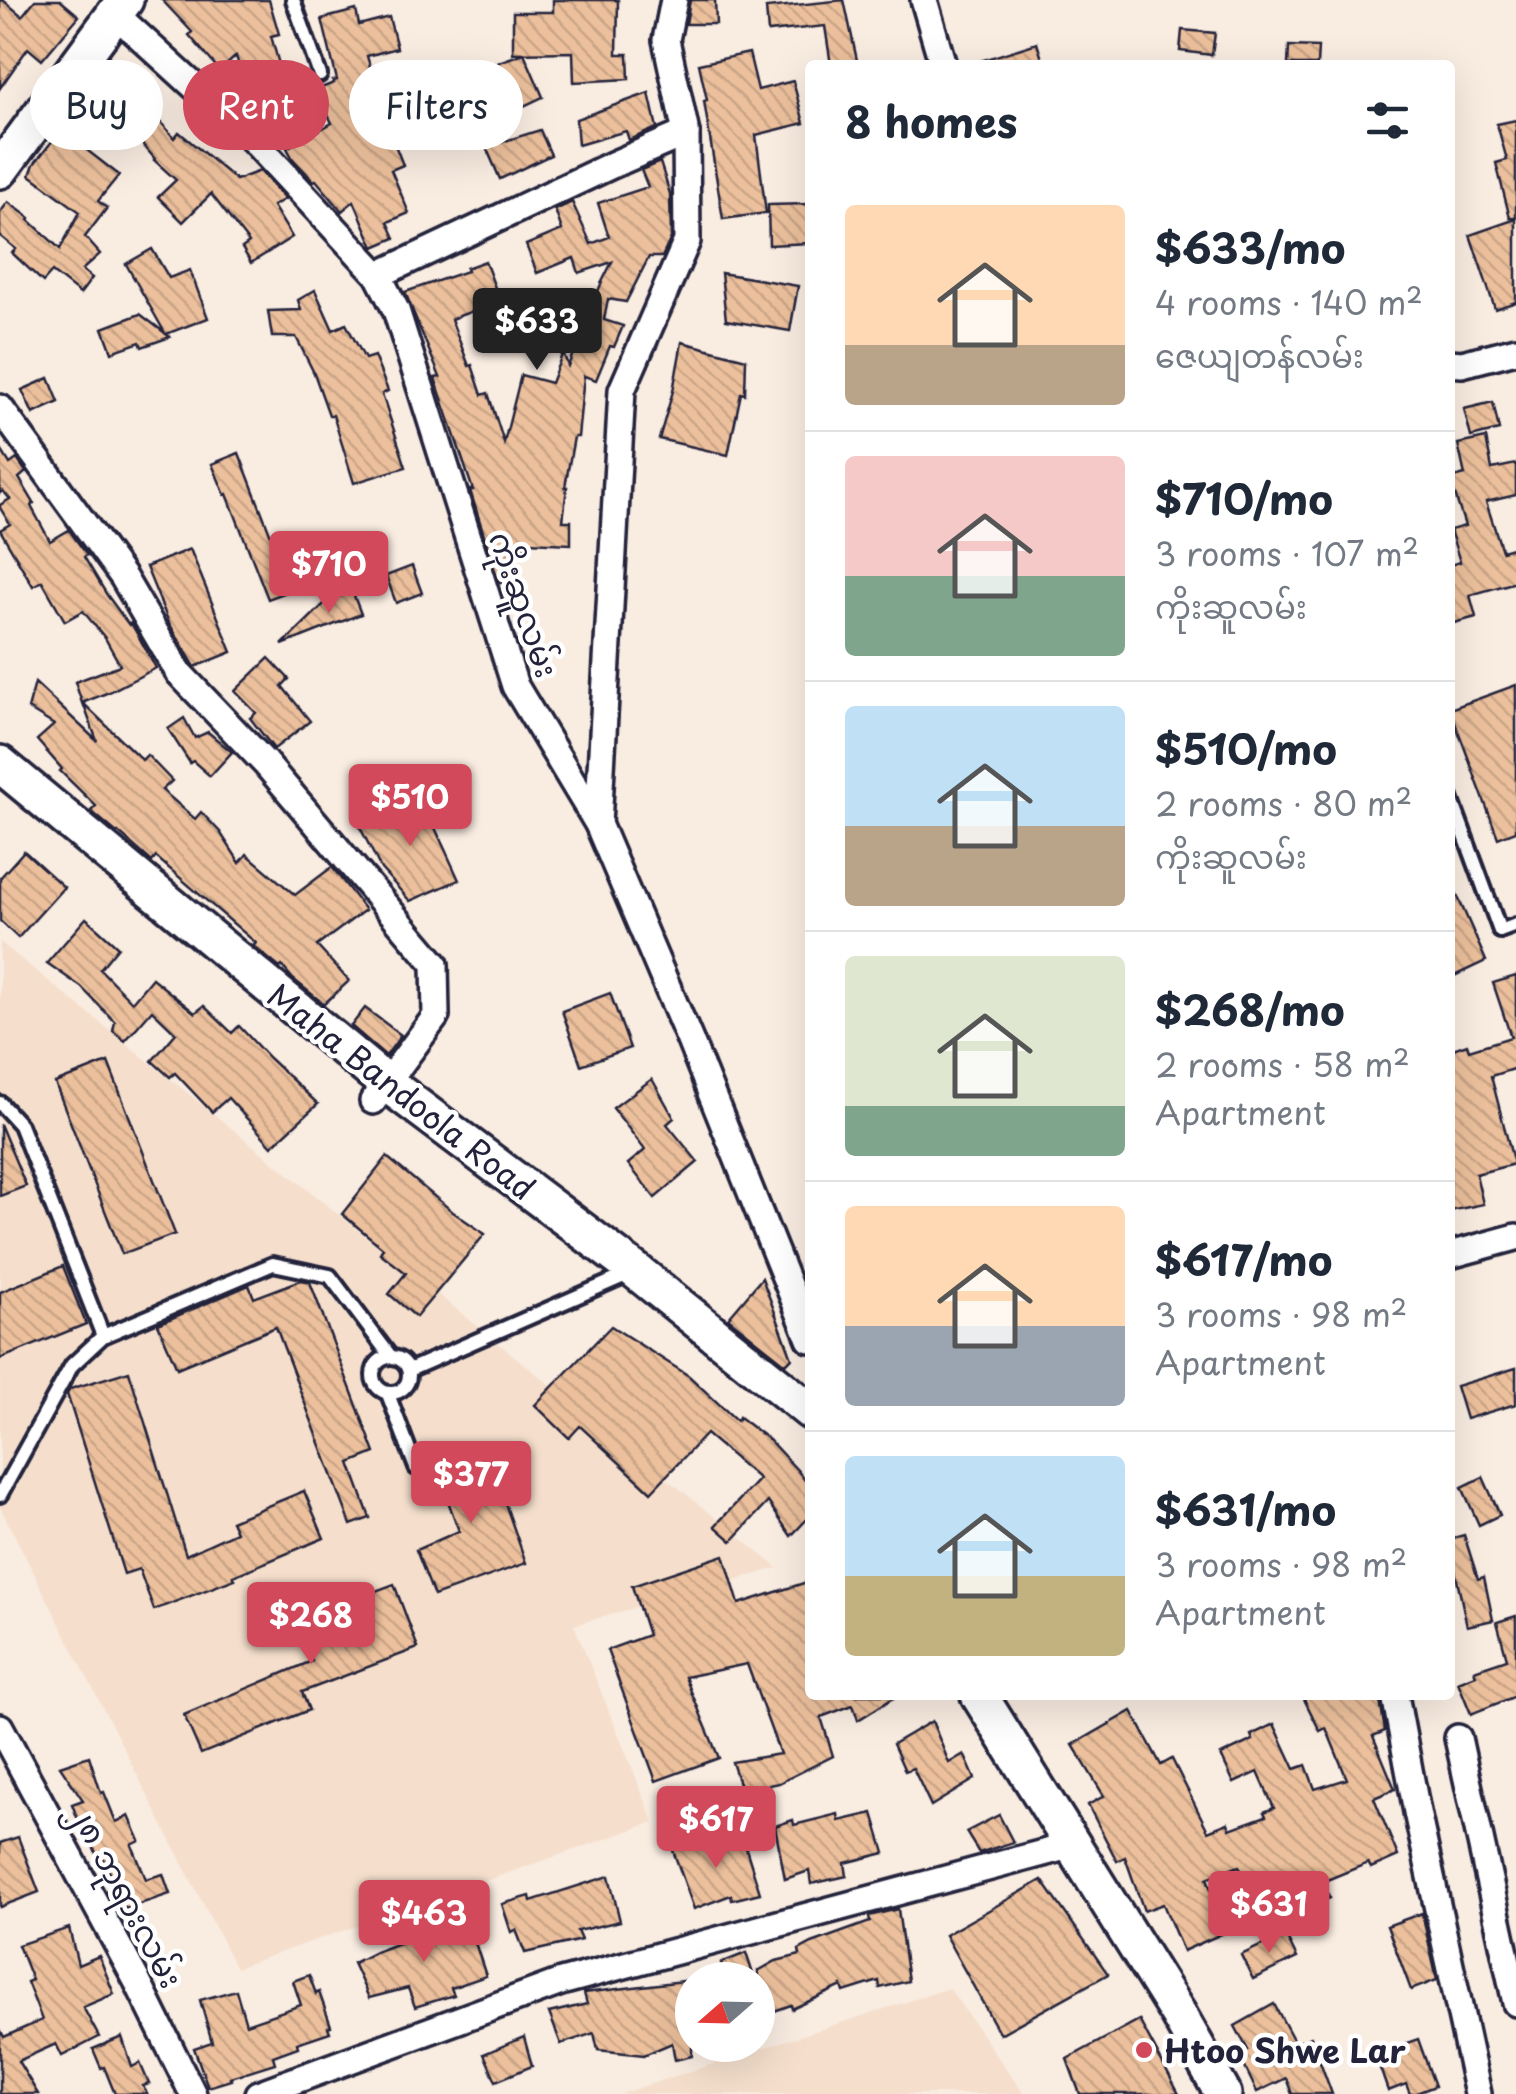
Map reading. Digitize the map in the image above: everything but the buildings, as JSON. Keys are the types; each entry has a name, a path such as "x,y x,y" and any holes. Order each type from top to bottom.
{"main road":[{"path":"6,151 113,4"},
{"name":"Maha Bandoola Road","path":"0,764 380,1092"},
{"name":"Maha Bandoola Road","path":"0,792 380,1092 805,1407"},
{"name":"Maha Bandoola Road","path":"624,1276 805,1432"},
{"path":"982,1700 1178,2014 1223,2094"},
{"path":"1007,1700 1247,2094"}],"street":[{"path":"598,824 622,390 687,240 686,133 666,40 674,0"},
{"path":"924,0 941,60"},
{"name":"ကိုးဆူလမ်း","path":"113,4 252,140 378,275 396,310 515,686 598,824 690,1038 805,1326"},
{"path":"378,275 686,133"},
{"path":"1455,363 1516,350"},
{"path":"0,408 123,577 179,673 265,763 435,964 436,1016 380,1092"},
{"path":"1455,1255 1516,1238"},
{"path":"1396,1700 1478,2094"},
{"name":"၂၈ ဘုရားလမ်း","path":"0,1726 193,2094"},
{"path":"1458,1738 1516,2003"},
{"path":"258,2094 561,1982 1074,1845"}],"lane":[{"path":"293,0 315,60"},
{"path":"1455,808 1500,930 1516,925"},
{"path":"0,1103 20,1125 103,1336"},
{"path":"0,1496 72,1365 103,1336 273,1264 330,1276 391,1357"},
{"path":"409,1370 624,1276"},
{"path":"391,1357 402,1360 409,1370 409,1382 395,1394 378,1388 373,1376 380,1361 391,1357"},
{"path":"388,1394 416,1468"}],"shaded area":[{"path":"0,942 778,1568 574,1625 654,1822 236,1968 0,1507"},
{"path":"949,1988 1024,2094 620,2094 719,2062 775,2062 775,2044"}],"place":[{"name":"Htoo Shwe Lar","path":"1144,2050"}]}
